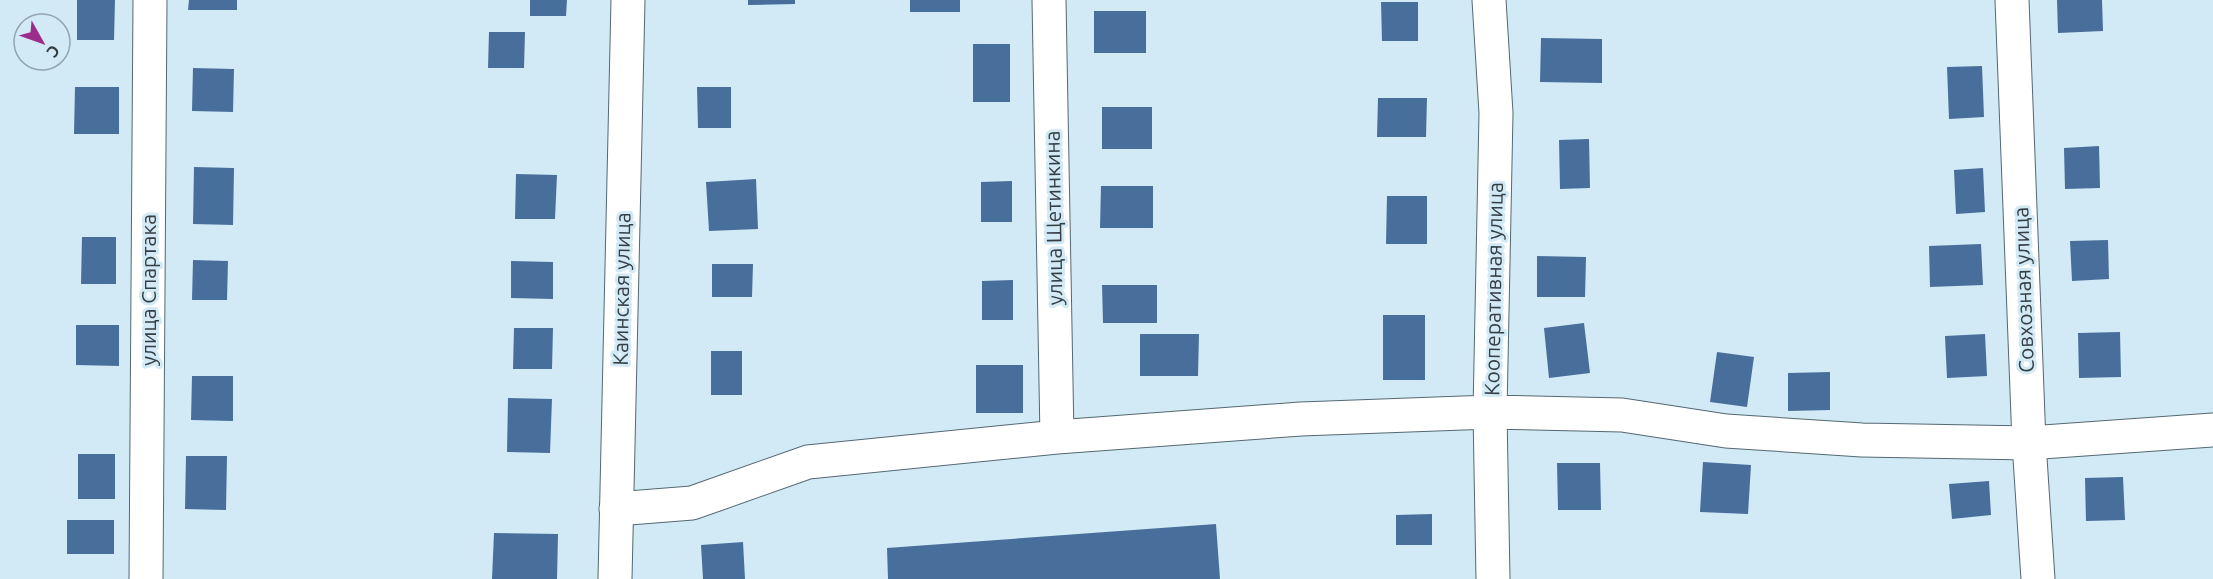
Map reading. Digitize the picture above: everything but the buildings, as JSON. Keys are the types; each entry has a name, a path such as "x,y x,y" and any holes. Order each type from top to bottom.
{"street":[{"name":"улица Спартака","path":"146,579 150,0"},
{"name":"Каинская улица","path":"615,579 628,0"},
{"name":"улица Щетинкина","path":"1050,0 1057,437"},
{"name":"Кооперативная улица","path":"1489,0 1496,113 1490,412 1492,579"},
{"name":"Совхозная улица","path":"2012,0 2029,443 2038,579"},
{"path":"616,509 692,503 808,462 1057,437 1301,419 1490,412 1622,415 1726,431 1862,440 2029,443 2213,430"}]}
